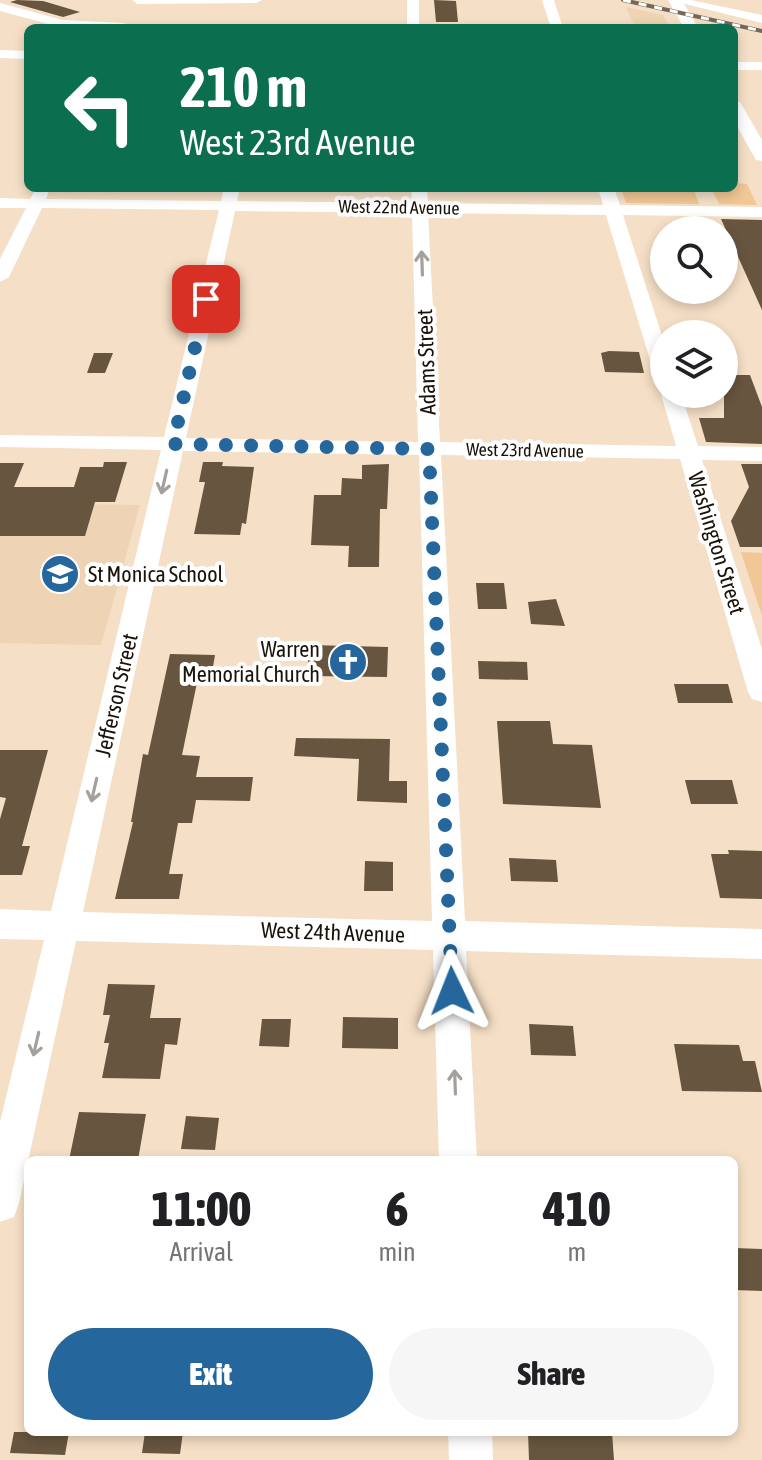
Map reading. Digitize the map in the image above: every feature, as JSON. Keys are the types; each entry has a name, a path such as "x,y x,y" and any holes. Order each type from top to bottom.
{"main road":[{"path":"675,0 689,24"},
{"path":"738,113 762,156"}],"street":[{"path":"126,24 138,0 256,0"},
{"path":"413,0 413,24"},
{"path":"548,0 556,24"},
{"path":"675,0 762,19"},
{"path":"0,7 63,24"},
{"path":"0,54 24,55"},
{"path":"738,66 762,66"},
{"path":"607,192 650,328"},
{"path":"0,277 40,195"},
{"name":"West 22nd Avenue","path":"0,203 40,195 420,198 613,210 762,212"},
{"name":"Jefferson Street","path":"0,1203 230,196"},
{"name":"Adams Street","path":"420,198 458,1156"},
{"name":"Washington Street","path":"675,408 762,692"},
{"name":"West 23rd Avenue","path":"0,441 762,454"},
{"name":"West 24th Avenue","path":"0,924 762,944"},
{"path":"470,1436 471,1460"}],"shaded area":[{"path":"626,7 663,15 668,24 633,24"},
{"path":"738,183 747,184 757,205 719,204 713,192 738,192"},
{"path":"622,192 694,192 699,204 626,203"},
{"name":"St Monica School","path":"0,503 140,505 101,645 0,643"},
{"path":"741,552 762,553 762,616"}],"building":[{"path":"434,0 456,1 458,22 436,22"},
{"path":"43,1 80,12 63,17 10,2"},
{"path":"738,219 762,220 762,310 738,257"},
{"path":"639,352 644,373 605,372 601,353"},
{"path":"94,353 113,353 105,373 87,373"},
{"path":"738,375 750,375 762,407 762,444 706,442 699,418 724,418 724,408 738,408"},
{"path":"104,462 127,462 115,502 95,502 85,536 0,536 0,463 24,463 14,487 74,487 80,467 103,467"},
{"path":"203,462 254,467 246,524 242,523 240,535 194,534 205,482 199,482"},
{"path":"389,464 387,509 380,509 379,567 348,567 349,546 311,545 314,495 341,495 342,478 362,479 362,465"},
{"path":"741,464 762,464 762,547 740,547 731,521 749,487"},
{"path":"476,583 504,583 507,609 478,609"},
{"path":"556,599 565,626 531,624 528,602"},
{"name":"Warren Memorial Church","path":"309,645 388,647 387,677 307,676"},
{"path":"170,654 215,655 212,673 199,673 182,755 200,756 196,777 253,777 250,801 196,800 192,823 178,823 169,874 183,874 179,899 115,899 133,822 143,754 148,755"},
{"path":"478,661 527,662 528,680 479,679"},
{"path":"674,684 728,684 733,703 678,703"},
{"path":"497,721 550,721 553,744 592,745 601,808 503,804"},
{"path":"296,738 390,739 389,781 407,781 407,803 357,801 359,759 294,756"},
{"path":"0,750 48,750 22,846 30,846 22,875 0,875 0,819 6,798 0,797"},
{"path":"685,780 732,780 738,804 691,804"},
{"path":"728,850 762,851 762,899 720,898 711,854 729,854"},
{"path":"509,858 556,860 558,882 511,881"},
{"path":"365,861 393,862 393,891 364,891"},
{"path":"108,984 155,985 150,1018 181,1018 177,1045 165,1044 160,1079 102,1078 109,1043 104,1043 110,1015 103,1015"},
{"path":"343,1017 398,1018 398,1049 342,1048"},
{"path":"262,1019 291,1019 289,1047 259,1046"},
{"path":"529,1024 573,1026 576,1056 531,1055"},
{"path":"674,1044 739,1045 743,1061 755,1061 762,1092 682,1091"},
{"path":"79,1112 146,1114 139,1156 70,1156"},
{"path":"186,1116 219,1118 215,1150 181,1149"},
{"path":"738,1248 762,1249 762,1291 738,1290"},
{"path":"14,1432 24,1432 24,1436 68,1436 65,1455 10,1453"},
{"path":"144,1436 182,1436 180,1454 142,1453"},
{"path":"528,1436 612,1436 614,1460 529,1460"}],"railway":[{"path":"623,0 731,24"},
{"path":"738,26 762,31"}],"place":[{"name":"St Monica School","path":"60,574"},
{"name":"Warren Memorial Church","path":"348,662"}],"route":[{"path":"206,299 173,444 429,449 452,991"}]}
